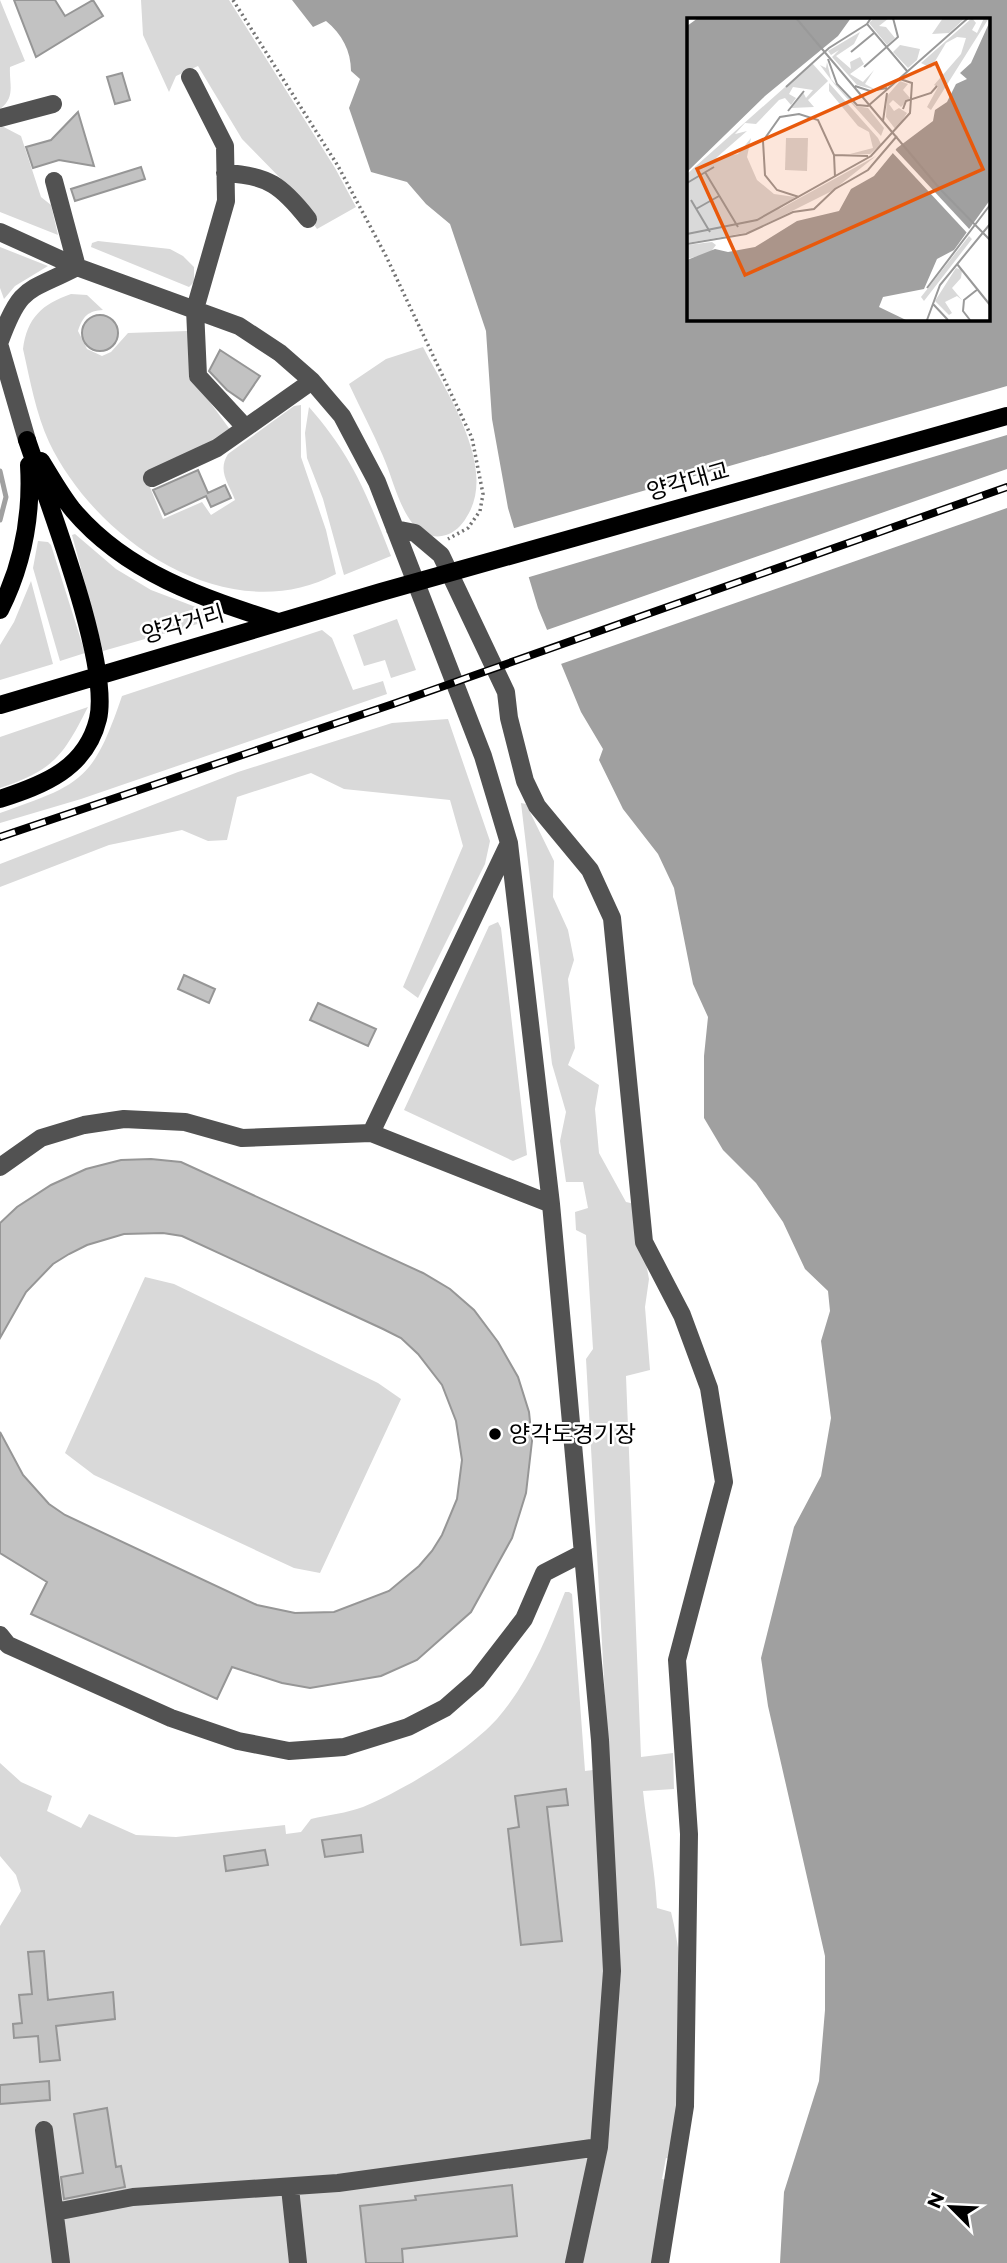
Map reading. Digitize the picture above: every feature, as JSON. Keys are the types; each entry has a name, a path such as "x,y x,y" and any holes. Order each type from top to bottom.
{"main road":[{"name":"양각대교","path":"381,592 1007,415"},
{"path":"0,610 12,587 26,538 30,494 27,440"},
{"path":"27,440 72,509 121,555 158,577 278,622"},
{"path":"0,799 57,778 75,761 98,720 101,694 84,617 27,440"},
{"name":"양각거리","path":"0,705 381,592"}],"street":[{"path":"190,77 225,146 226,201 195,309 198,376 245,427"},
{"path":"0,118 53,104"},
{"path":"225,173 256,174 287,192 308,219"},
{"path":"54,181 76,267"},
{"path":"0,232 76,267 239,326 280,353 312,382 342,416 377,482 483,756 509,843 551,1204 600,1740 612,1971 599,2147 574,2263"},
{"path":"0,341 18,299 35,285 76,267"},
{"path":"0,347 27,440"},
{"path":"152,478 217,448 312,382"},
{"path":"395,529 415,533 429,542 441,555 506,692 509,718 525,781 537,806 590,870 612,918 644,1242 682,1315 709,1388 724,1482 677,1660 689,1834 685,2106 660,2263"},
{"path":"371,1133 509,843"},
{"path":"0,1167 41,1138 84,1125 124,1119 185,1122 243,1138 371,1133 551,1204"},
{"path":"0,1635 8,1645 171,1718 238,1741 289,1751 344,1747 408,1727 445,1708 477,1680 524,1619 544,1573 581,1554"},
{"path":"44,2130 61,2263"},
{"path":"55,2212 133,2197 290,2188 418,2174 599,2147"},
{"path":"290,2188 298,2263"}],"path":[{"path":"233,0 338,166 386,256 472,438 483,494 480,510 468,528 447,540 429,542"}],"shaded area":[{"path":"0,0 25,61 10,67 10,95 0,109"},
{"path":"141,0 229,0 335,168 356,207 317,229 288,186 242,139 198,66 176,76 169,92 143,35"},
{"path":"292,0 1007,0 1007,2263 780,2263 784,2192 819,2081 825,2010 825,1956 768,1706 761,1658 794,1527 821,1476 831,1418 821,1341 830,1311 828,1291 805,1269 783,1222 756,1183 723,1150 704,1118 704,1056 708,1017 693,984 674,888 658,854 623,809 599,760 603,749 581,712 538,608 508,508 492,419 486,331 450,224 426,204 407,182 371,172 349,108 360,79 351,71 347,50 337,31 326,21 313,27"},
{"path":"0,125 21,136 41,197 51,205 58,235 0,212"},
{"path":"98,241 170,249 183,256 194,267 194,282 189,287 91,247 92,243"},
{"path":"0,247 48,266 15,286 4,299 0,288"},
{"path":"71,294 87,295 103,310 87,315 78,331 87,349 102,356 111,352 128,333 187,331 196,383 231,431 145,475 163,519 202,502 211,515 235,500 224,472 228,454 294,406 301,405 301,457 326,530 336,574 295,589 252,591 210,583 170,566 132,542 98,512 70,478 49,442 37,408 23,349 28,329 38,314 52,302"},
{"path":"423,347 466,431 476,477 475,498 466,518 455,531 441,536 424,533 416,528 408,517 349,384 386,359"},
{"path":"309,407 348,460 391,556 344,575 323,499 307,458 305,433"},
{"path":"75,534 116,569 151,590 222,617 103,651 72,535"},
{"path":"38,541 51,545 85,653 60,661 33,568"},
{"path":"31,581 53,664 0,680 0,645 14,622"},
{"path":"397,619 416,670 391,678 385,660 364,666 353,635"},
{"path":"322,630 332,638 353,690 383,681 387,694 81,799 0,823 0,813 50,794 81,776 102,746 122,696"},
{"path":"88,707 71,738 55,759 33,775 0,788 0,737"},
{"path":"448,719 490,841 485,864 418,998 403,987 463,846 450,800 344,789 311,773 237,797 227,840 208,841 182,830 109,845 0,887 0,864 238,772 392,723"},
{"path":"521,803 526,804 554,861 553,897 568,930 574,960 568,979 575,1048 568,1065 599,1085 595,1109 599,1153 626,1202 635,1204 649,1279 645,1307 650,1370 626,1376 641,1757 673,1753 674,1789 643,1791 657,1908 671,1912 683,2004 679,2097 672,2159 666,2158 662,2179 667,2180 656,2263 0,2263 0,1926 21,1891 16,1875 0,1856 0,1763 21,1782 52,1796 47,1811 81,1828 89,1814 136,1835 176,1837 285,1825 286,1834 301,1832 311,1819 357,1809 397,1791 452,1757 484,1732 519,1690 544,1642 565,1592 569,1592 572,1594 585,1771 609,1768 586,1359 593,1349 586,1235 576,1230 575,1212 588,1208 583,1182 566,1182 560,1141 566,1112 552,1064"},
{"path":"498,922 501,928 527,1155 513,1161 404,1110 489,926"},
{"path":"145,1277 174,1284 378,1383 401,1399 320,1573 294,1568 94,1475 65,1453"}],"pier":[{"path":"1007,386 1007,435 526,578 511,529"},
{"path":"1007,469 1007,508 558,665 544,631"}],"building":[{"path":"14,0 55,0 65,16 93,0 103,16 36,57"},
{"path":"122,73 130,100 115,104 107,77"},
{"path":"78,112 94,166 59,160 33,168 26,147 51,140"},
{"path":"141,167 145,179 75,201 71,189"},
{"path":"100,315 112,321 118,333 112,345 100,351 88,345 82,333 88,321"},
{"path":"220,350 260,376 243,401 227,390 209,371"},
{"path":"198,470 208,493 225,485 231,498 211,507 206,496 165,515 153,490"},
{"path":"184,975 215,989 209,1003 178,989"},
{"path":"318,1003 376,1029 368,1046 310,1020"},
{"name":"양각도경기장","path":"121,1160 181,1162 423,1273 450,1289 474,1310 498,1342 518,1377 529,1412 532,1441 526,1493 512,1538 471,1612 417,1660 381,1676 310,1688 282,1683 232,1667 217,1699 31,1614 47,1582 0,1553 0,1432 23,1475 49,1504 65,1515 257,1605 295,1613 334,1612 389,1591 419,1566 432,1551 457,1499 462,1460 456,1421 442,1385 418,1354 401,1338 383,1329 182,1236 163,1233 124,1234 87,1245 69,1254 53,1264 26,1292 0,1338 0,1223 17,1207 51,1185 86,1169"},
{"path":"566,1789 568,1805 547,1807 562,1941 521,1945 508,1829 519,1827 515,1796"},
{"path":"361,1835 363,1852 325,1857 322,1840"},
{"path":"265,1850 268,1865 226,1871 224,1856"},
{"path":"44,1951 48,2000 113,1992 115,2019 56,2026 60,2060 40,2062 38,2036 14,2038 13,2024 22,2023 19,1995 32,1994 28,1952"},
{"path":"49,2081 50,2100 0,2104 0,2085"},
{"path":"107,2108 116,2167 121,2166 125,2187 64,2199 61,2177 83,2173 74,2114"},
{"path":"512,2185 517,2236 402,2249 403,2263 366,2263 360,2206 416,2200 415,2196"}],"waterway":[{"path":"0,471 6,497 0,520"}],"railway":[{"path":"0,837 393,704 1007,487"}],"place":[{"name":"양각도경기장","path":"495,1434"}]}
